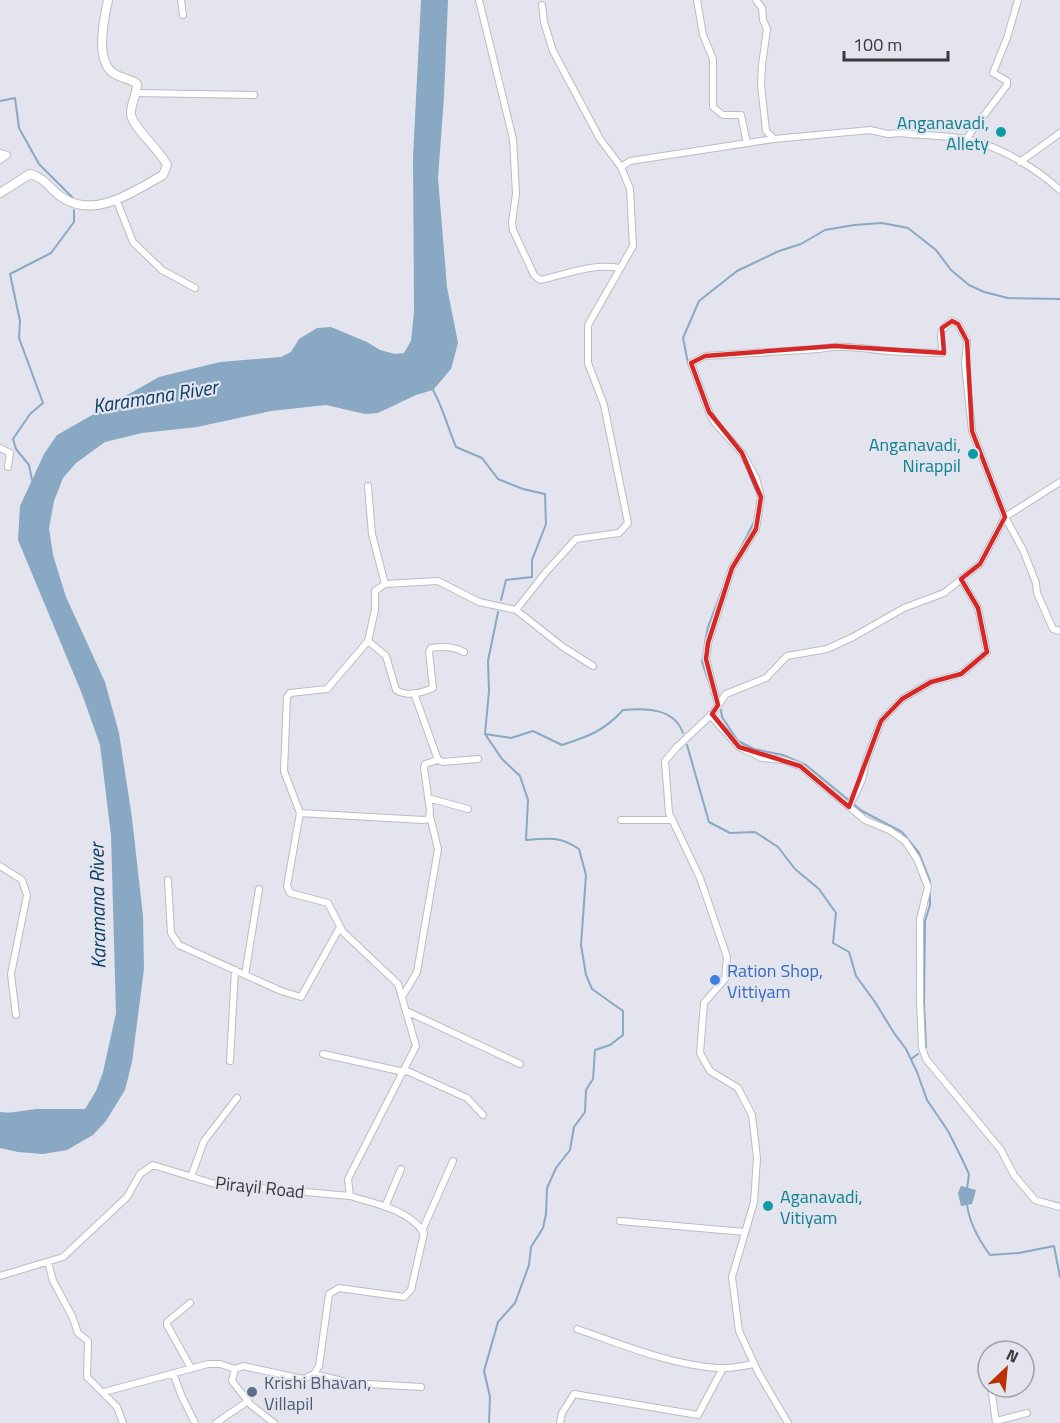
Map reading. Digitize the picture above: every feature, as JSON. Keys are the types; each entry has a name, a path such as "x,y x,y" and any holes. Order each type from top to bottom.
{"street":[{"path":"0,193 30,174 39,176 62,198 78,206 94,206 116,199 163,175 167,165 162,154 133,122 130,113 137,93 137,84 132,80 115,75 106,62 102,44 108,0"},
{"path":"181,0 183,15"},
{"path":"479,0 513,139 516,194 513,231 534,275 540,280 590,267 620,268"},
{"path":"698,0 703,35 713,59 713,107 723,114 741,115 747,143"},
{"path":"756,0 762,8 763,20 767,29 761,85 766,130 774,139"},
{"path":"966,139 1007,85 1007,81 993,73 1007,38 1018,0"},
{"path":"516,610 576,539 619,533 628,523 604,405 588,363 588,325 633,246 630,189 621,167 600,139 553,51 544,22 542,5"},
{"path":"137,93 254,95"},
{"path":"621,167 630,161 747,143 870,130 888,134 966,139 986,145 1042,174 1060,190"},
{"path":"1020,162 1060,133"},
{"path":"0,153 7,155 0,160"},
{"path":"116,199 133,242 162,270 195,288"},
{"path":"718,705 706,659 708,642 732,568 756,529 761,497 756,478 742,453 715,423 709,412 691,363 705,356 835,346 859,346 891,352 942,353 940,333 942,328 952,321 958,324 967,342 965,364 972,431 1005,517 1023,550 1036,583 1037,593 1053,628 1060,631"},
{"path":"0,448 10,453 8,467"},
{"path":"788,1423 754,1364 739,1331 732,1277 754,1202 757,1158 752,1115 738,1088 710,1071 700,1053 704,1004 725,979 727,957 700,878 669,813 665,761 710,716 726,694 766,678 787,656 827,649 904,608 944,593 980,564 1005,517 1060,482"},
{"path":"368,486 372,534 385,584"},
{"path":"849,807 862,780 866,761 881,721 902,699 931,682 961,674 987,652 978,608 961,579"},
{"path":"350,1196 348,1179 416,1046 398,984 343,932 328,903 290,893 287,886 300,813 284,771 287,697 290,693 327,689 368,641 375,610 375,591 385,584 438,581 480,602 516,610 562,646 593,666"},
{"path":"368,641 386,656 396,690 403,694 433,688 429,652 431,648 449,647 464,652"},
{"path":"414,693 438,760"},
{"path":"710,716 739,747 762,758 783,760 800,766 865,820 889,830 905,842 917,859 928,887 920,919 922,1048 927,1059 1001,1150 1014,1175 1035,1200 1060,1208"},
{"path":"402,997 417,972 438,849 430,815 425,764 438,760 443,762 478,759"},
{"path":"428,798 468,809"},
{"path":"300,813 423,820 429,819 430,815"},
{"path":"621,820 672,820"},
{"path":"0,866 22,880 27,895 11,974 16,1015"},
{"path":"168,880 171,933 179,945 281,991 301,997 340,927"},
{"path":"245,975 259,889"},
{"path":"231,1061 235,970"},
{"path":"406,1011 520,1064"},
{"path":"323,1054 404,1071 467,1098 483,1115"},
{"path":"191,1177 204,1142 237,1098"},
{"path":"104,1392 208,1364 220,1364 236,1369 243,1366 303,1379 314,1374 319,1366 329,1294 339,1288 404,1297 411,1290 424,1233 422,1231 453,1161"},
{"name":"Pirayil Road","path":"0,1276 63,1257 127,1197 140,1174 153,1165 215,1184 350,1196 397,1210 418,1224 422,1231"},
{"path":"385,1207 401,1169"},
{"path":"620,1221 745,1232"},
{"path":"48,1262 53,1281 72,1316 78,1333 88,1341 87,1377 117,1407 123,1423"},
{"path":"190,1303 166,1325 191,1368"},
{"path":"577,1329 637,1350 720,1368 754,1364"},
{"path":"560,1423 562,1413 574,1394 698,1415 720,1368"},
{"path":"236,1369 232,1381 248,1401 274,1423"},
{"path":"173,1373 195,1423"},
{"path":"314,1374 350,1383 421,1388"},
{"path":"993,1399 996,1422 1027,1413"},
{"path":"216,1423 248,1401"}],"highlighted area":[{"path":"952,321 958,324 967,341 972,431 1005,517 980,564 961,579 978,608 987,652 961,674 931,682 902,699 881,721 849,807 800,766 739,747 712,714 718,705 706,659 708,643 732,568 756,529 761,497 742,453 709,412 691,363 705,356 835,346 944,353 942,328"}],"water":[{"path":"421,0 448,0 438,178 447,287 458,343 451,369 433,390 416,395 378,413 365,414 326,405 271,411 197,427 142,433 105,442 76,463 63,478 54,501 49,528 53,555 66,597 105,682 119,733 132,818 143,916 144,969 132,1062 125,1090 106,1121 93,1135 67,1150 43,1154 0,1148 0,1112 71,1118 85,1109 96,1091 103,1072 116,1013 111,835 100,745 82,694 18,540 20,506 44,454 57,435 159,377 220,362 281,357 291,352 299,339 317,328 331,327 380,350 395,354 404,353 411,341 414,312 413,157"},
{"path":"961,1186 976,1190 972,1204 961,1206 958,1193"}],"waterway":[{"path":"0,101 15,98 19,128 39,164 73,198"},
{"path":"32,480 29,465 16,449 13,439 30,414 43,403 19,338 20,321 10,274 51,253 74,222 74,210"},
{"path":"688,363 683,338 699,301 737,271 779,251 801,244 825,230 854,225 882,223 908,228 936,250 951,270 969,285 984,292 1008,298 1060,299"},
{"path":"433,390 456,447 482,458 498,479 523,489 545,494 546,524 532,560 532,577 506,580 501,600"},
{"path":"746,466 756,491"},
{"path":"737,555 755,520"},
{"path":"705,642 708,627 725,582"},
{"path":"498,612 488,661 489,691 485,734 511,738 533,731 562,745 596,732 623,710 641,709 666,714 679,725 683,733"},
{"path":"704,653 702,662 708,680"},
{"path":"721,710 722,717 738,741 754,749 783,755 806,765 862,811 902,832 919,853 930,881 930,905 925,921 926,1047"},
{"path":"485,734 502,759 520,776 528,800 526,840 554,839 579,849 586,875 581,945 586,975 592,989 623,1011 623,1035 610,1045 595,1050 593,1079 586,1090 585,1112 574,1127 570,1150 556,1168 547,1188 543,1228 531,1247 529,1265 515,1303 498,1322 484,1371 490,1397 489,1423"},
{"path":"687,745 709,822 730,833 755,832 778,847 795,869 819,889 836,913 833,943 849,952 856,976 906,1049 927,1100 948,1131 969,1174 967,1189"},
{"path":"911,1059 918,1054"},
{"name":"Karamana River","path":"0,1120 37,1115 92,1115"},
{"path":"967,1204 975,1231 990,1255 1019,1253 1054,1246 1060,1277"}],"place":[{"name":"Anganavadi, Allety","path":"1001,132"},
{"name":"Anganavadi, Nirappil","path":"973,454"},
{"name":"Ration Shop, Vittiyam","path":"715,980"},
{"name":"Aganavadi, Vitiyam","path":"768,1206"},
{"name":"Krishi Bhavan, Villapil","path":"252,1392"}]}
